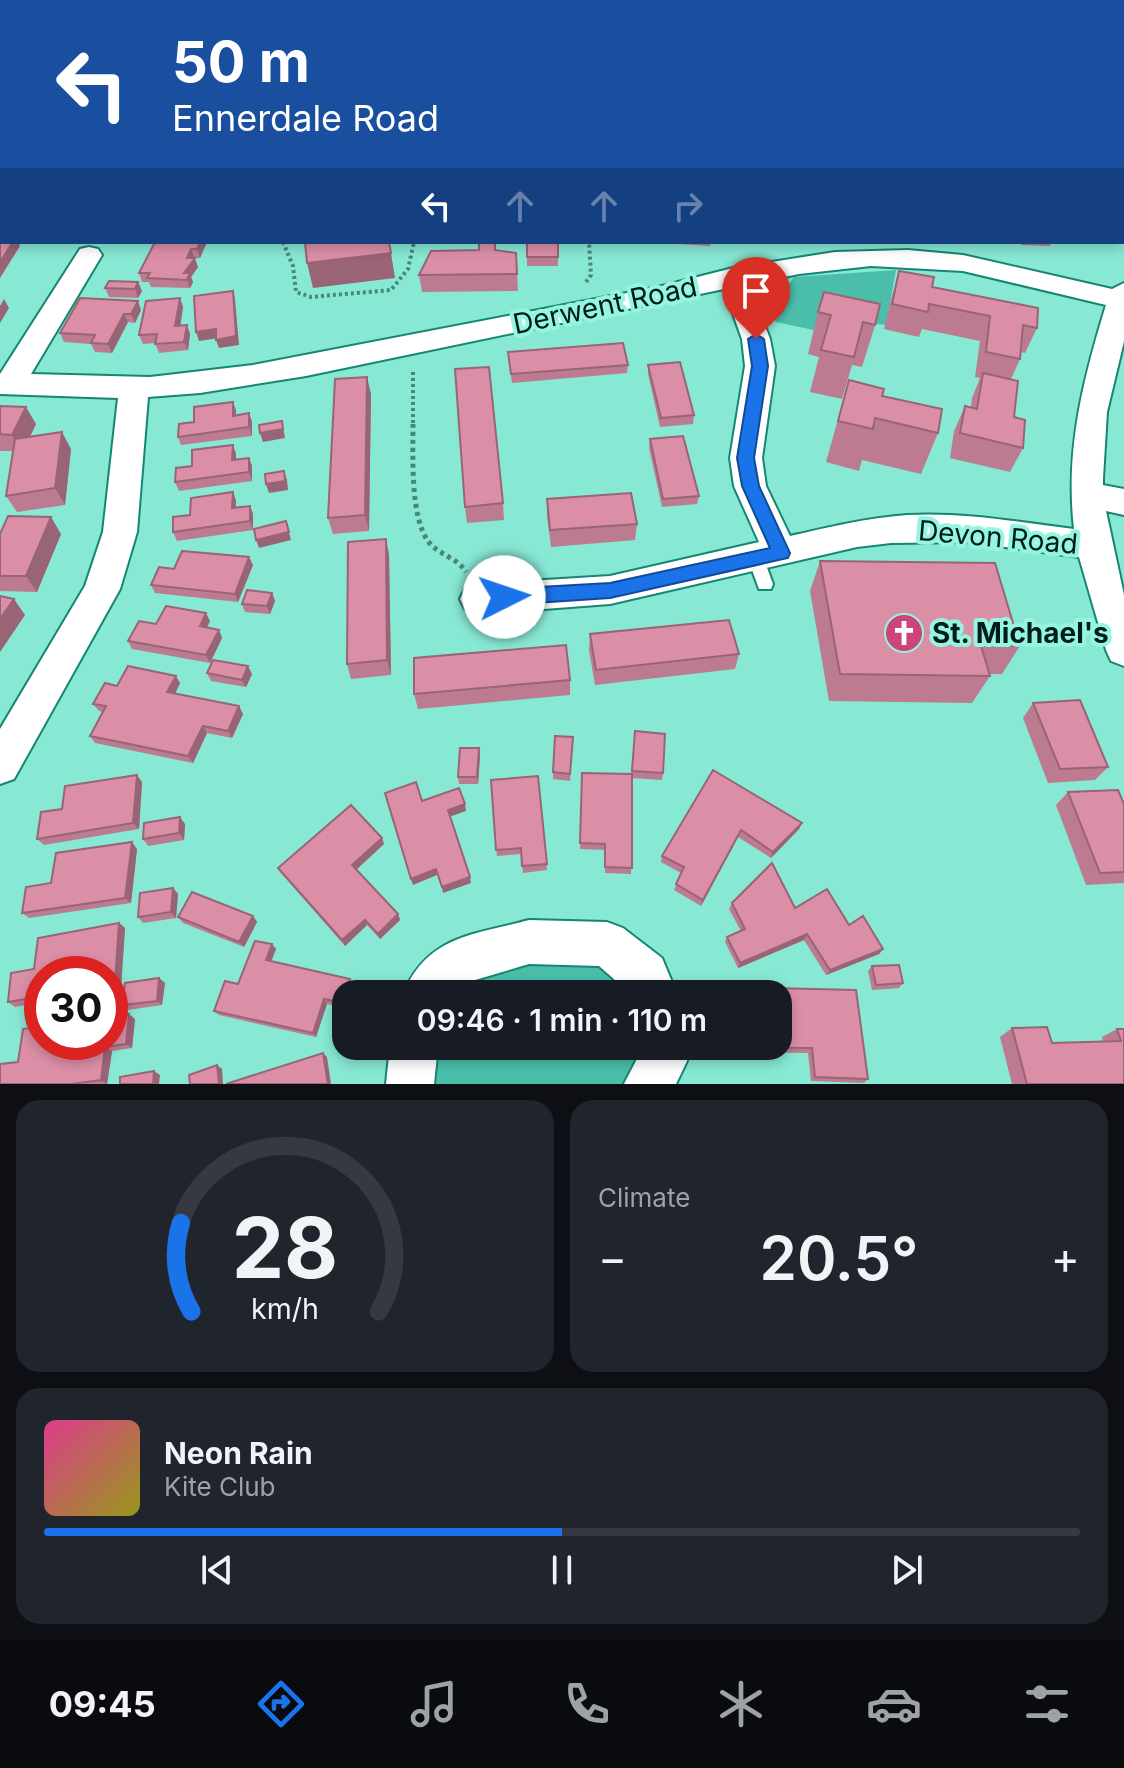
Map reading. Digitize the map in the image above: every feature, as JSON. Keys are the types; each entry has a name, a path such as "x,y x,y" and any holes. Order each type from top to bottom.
{"street":[{"path":"5,384 89,255"},
{"name":"Derwent Road","path":"5,384 134,387 198,383 410,346 657,297 733,277 817,261 906,258 960,262 1123,296"},
{"path":"733,277 756,339 760,366 746,458 767,565"},
{"path":"1123,296 1092,417 1087,454 1094,545 1109,610 1124,650"},
{"path":"0,766 102,589 120,532 134,387"},
{"path":"1089,495 1124,502"},
{"name":"Devon Road","path":"478,599 610,590 767,565 857,534 926,528 1094,545"},
{"path":"438,980 451,964 529,942 607,944 646,974 648,980"},
{"path":"410,1084 413,1060"},
{"path":"648,1084 663,1060"}],"path":[{"path":"284,244 297,282 296,292 311,297 391,290 406,273 414,244"},
{"path":"410,346 418,516 426,541 463,565 478,599"}],"green space":[{"path":"896,270 886,325 875,324 870,342 776,322 770,311 794,277"},
{"path":"607,944 641,980 438,980 451,964"},
{"path":"413,1060 657,1060 648,1084 410,1084"}],"building":[{"path":"0,244 12,244 0,262"},
{"path":"154,244 199,244 197,249 191,249 187,258 195,258 184,273 190,273 187,280 147,278 150,273 139,273"},
{"path":"305,244 389,244 391,253 307,263"},
{"path":"479,244 495,244 495,250 516,253 517,274 419,275 431,251 479,250"},
{"path":"527,244 558,244 558,257 527,257"},
{"path":"899,271 934,277 932,287 1038,308 1037,328 1023,325 1020,359 986,352 990,316 929,304 928,312 892,304"},
{"path":"109,281 138,282 135,289 105,288"},
{"path":"233,291 236,336 216,340 216,329 196,332 194,296"},
{"path":"824,292 880,304 875,325 863,322 854,357 821,350 831,315 818,312"},
{"path":"80,298 138,301 131,314 124,314 108,344 91,343 95,335 60,333"},
{"path":"180,298 175,326 187,325 184,342 155,344 157,334 139,335 146,301"},
{"path":"623,343 628,365 511,374 508,352"},
{"path":"680,362 694,415 661,418 648,365"},
{"path":"489,367 503,503 465,507 455,369"},
{"path":"983,373 1018,381 1014,417 1025,420 1023,448 960,433 965,406 977,409"},
{"path":"367,377 365,515 328,518 335,379"},
{"path":"849,380 884,389 882,396 942,409 938,433 875,418 873,429 838,421"},
{"path":"233,402 233,416 249,413 249,427 178,437 179,424 194,422 194,407"},
{"path":"0,406 26,407 12,435 0,434"},
{"path":"282,421 283,429 260,433 259,425"},
{"path":"62,432 55,488 6,496 15,439"},
{"path":"683,436 699,496 663,499 650,439"},
{"path":"233,445 232,460 249,458 249,472 175,482 176,468 192,466 192,450"},
{"path":"284,471 285,481 266,484 265,474"},
{"path":"233,492 232,508 250,506 250,521 173,532 173,517 190,515 191,498"},
{"path":"631,493 637,524 550,530 547,499"},
{"path":"8,516 51,517 26,576 0,576 0,534"},
{"path":"286,521 289,532 256,540 254,529"},
{"path":"386,539 387,660 347,664 348,542"},
{"path":"182,551 249,557 235,594 151,585 159,567 174,569"},
{"name":"St. Michael's","path":"820,561 995,563 1020,646 981,646 990,676 840,674"},
{"path":"247,590 272,593 267,606 242,604"},
{"path":"0,596 14,599 0,619"},
{"path":"166,606 206,613 200,626 219,630 206,655 128,641 139,621 156,624"},
{"path":"729,620 739,654 596,670 590,634"},
{"path":"566,645 570,680 414,694 414,658"},
{"path":"213,660 248,666 242,680 207,673"},
{"path":"128,666 176,676 167,692 239,706 228,731 203,726 188,756 90,736 106,706 93,704 105,683 117,686"},
{"path":"1080,700 1108,767 1060,769 1033,703"},
{"path":"635,731 665,734 663,773 632,771"},
{"path":"555,736 573,737 570,774 553,772"},
{"path":"460,748 479,748 477,777 458,777"},
{"path":"713,770 802,823 773,852 741,830 703,900 676,884 684,867 662,856"},
{"path":"582,773 632,774 632,868 605,867 605,844 580,843"},
{"path":"137,775 133,823 37,839 41,812 62,809 65,786"},
{"path":"538,776 547,864 522,866 521,848 496,850 491,780"},
{"path":"416,782 422,801 459,788 465,804 448,810 470,877 442,887 436,869 411,879 385,793"},
{"path":"1118,790 1124,804 1124,872 1100,873 1068,792"},
{"path":"351,805 382,838 352,865 398,914 378,934 365,920 342,940 278,868"},
{"path":"180,817 179,833 143,839 144,823"},
{"path":"132,842 125,898 22,913 26,887 51,883 56,853"},
{"path":"772,863 795,908 827,889 849,925 863,916 883,949 830,970 807,934 740,963 727,937 745,929 732,903"},
{"path":"173,888 171,912 138,917 140,893"},
{"path":"192,892 253,916 239,942 178,917"},
{"path":"119,923 117,956 36,956 38,938"},
{"path":"255,941 272,944 266,960 350,979 332,980 332,1001 324,999 313,1033 214,1011 225,981 238,984"},
{"path":"899,965 903,983 876,985 872,966"},
{"path":"24,971 24,999 8,1002 11,973"},
{"path":"159,978 157,1001 128,1004 128,983"},
{"path":"792,988 856,990 868,1079 815,1077 812,1048 792,1048"},
{"path":"1047,1027 1052,1043 1121,1041 1117,1029 1124,1029 1124,1084 1027,1084 1012,1028"},
{"path":"23,1029 24,1060 103,1060 101,1080 72,1084 0,1084 0,1064 18,1062"},
{"path":"323,1053 328,1084 226,1084"},
{"path":"217,1065 219,1084 190,1084 189,1075"},
{"path":"154,1071 153,1084 120,1084 120,1077"}],"place":[{"name":"St. Michael's","path":"904,633"}],"route":[{"path":"504,597 610,590 781,553 750,486 746,458 749,420 760,366 756,339"}]}
